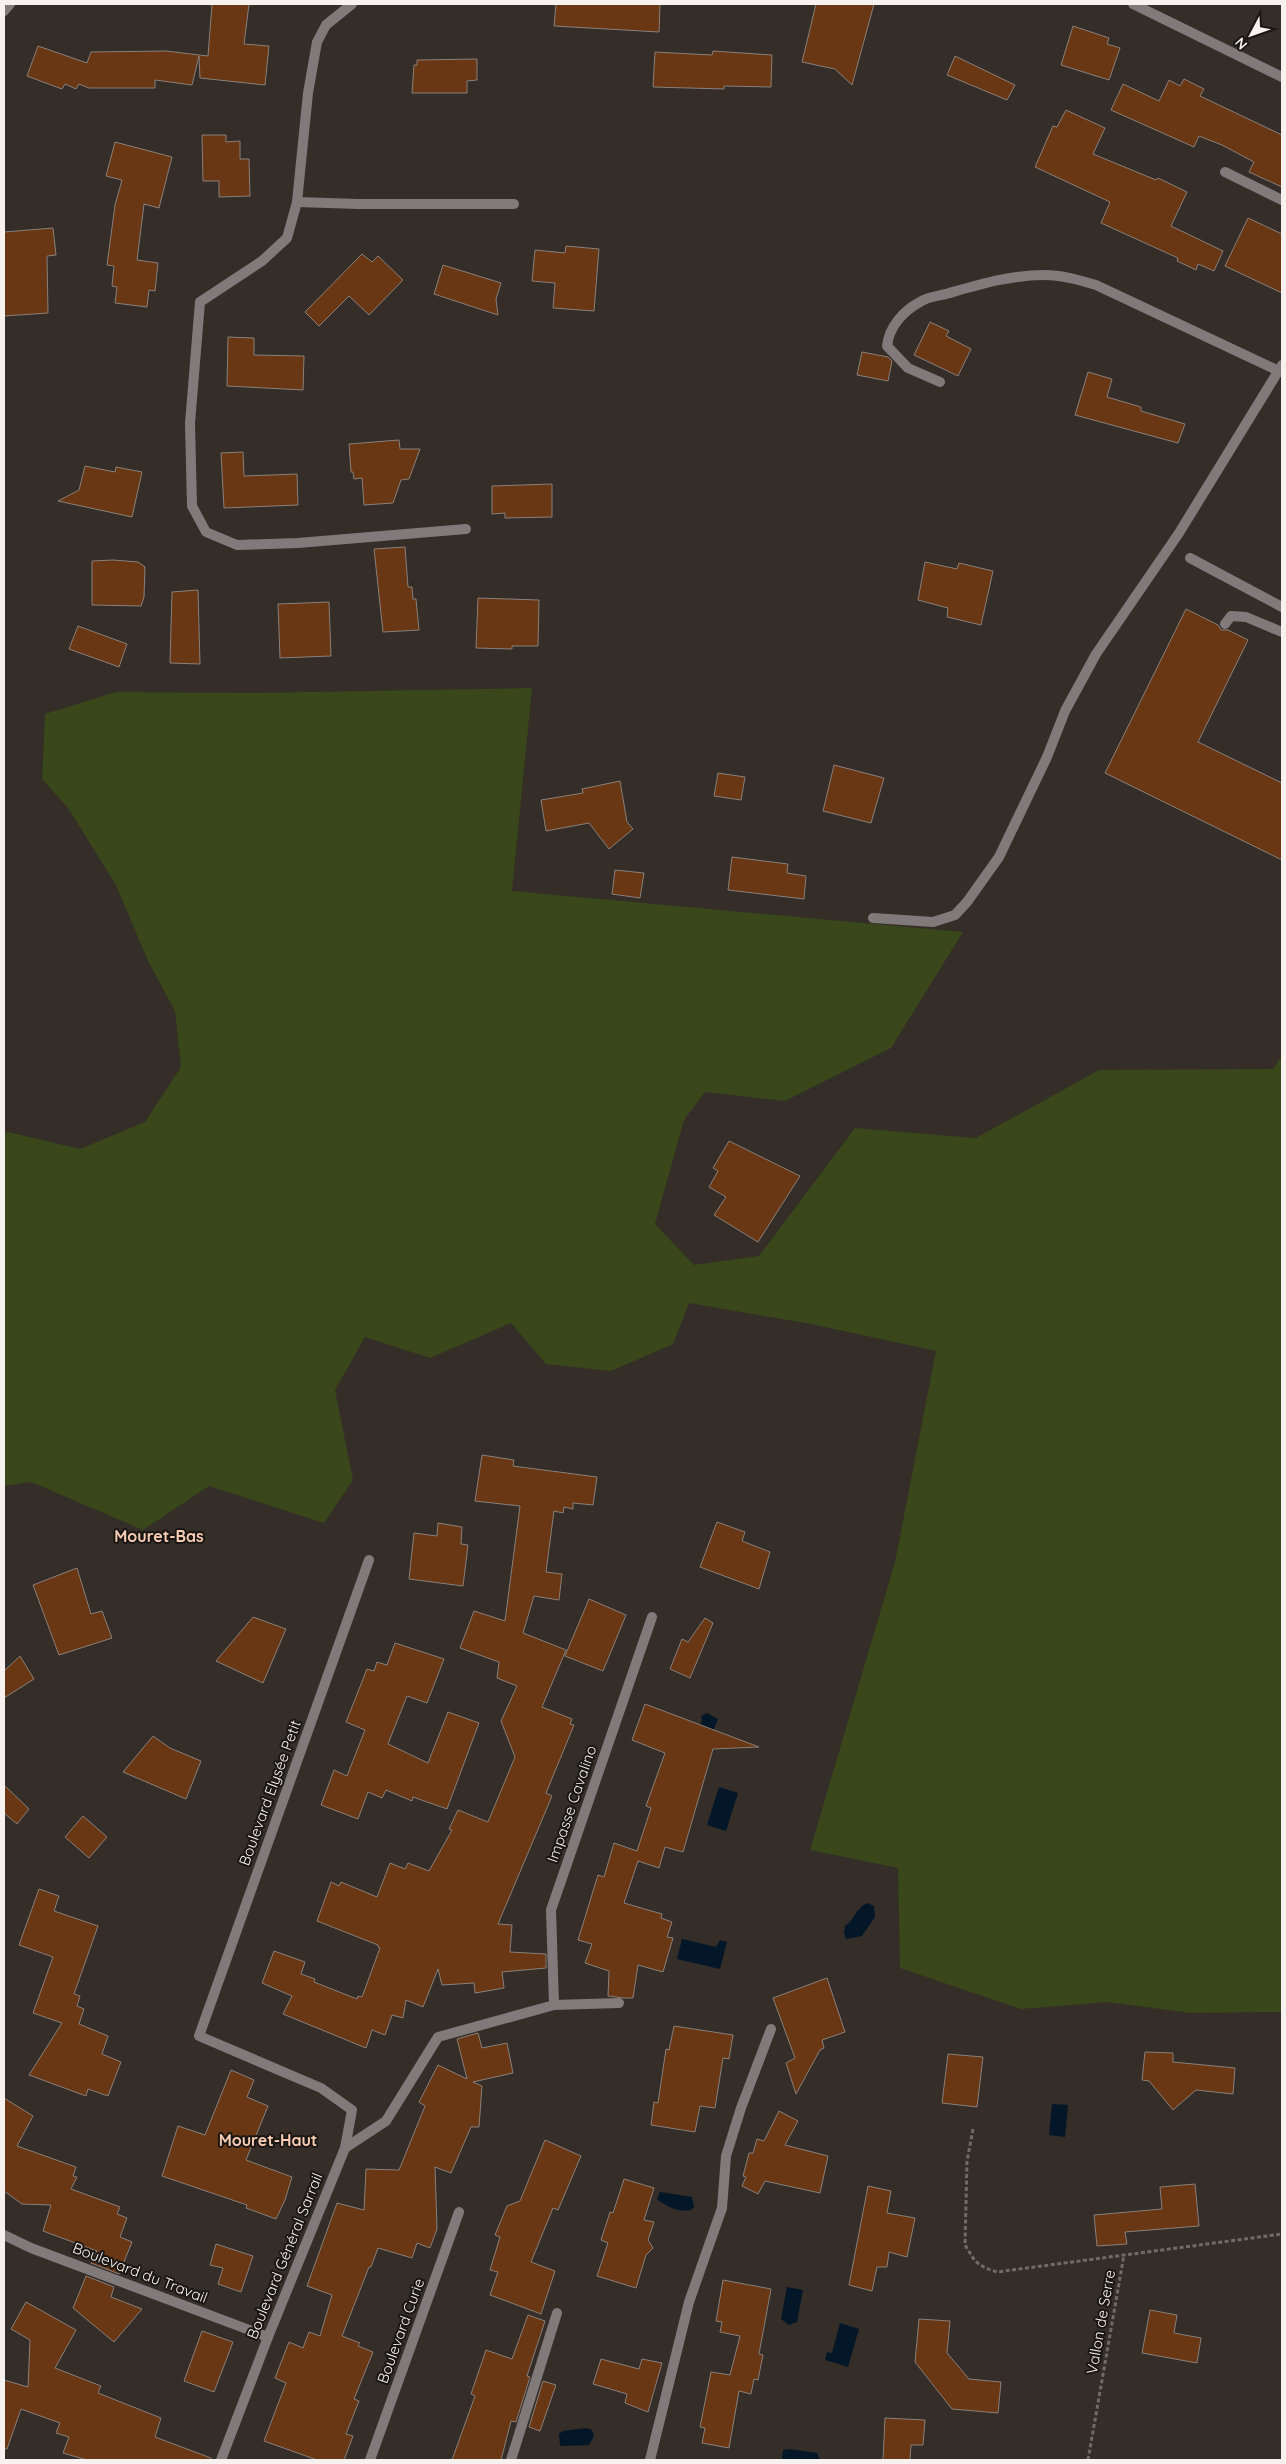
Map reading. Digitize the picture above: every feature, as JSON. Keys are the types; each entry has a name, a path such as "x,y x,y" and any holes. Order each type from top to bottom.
{"street":[{"path":"4,11 10,4"},
{"path":"352,4 326,25 316,42 308,93 297,202 287,238 262,261 200,302 190,423 192,506 206,532 237,545 298,543 466,529"},
{"path":"1133,4 1282,77"},
{"path":"1225,172 1282,200"},
{"path":"297,202 514,204"},
{"path":"873,918 933,922 956,915 967,902 999,857 1047,758 1065,711 1096,654 1179,534 1280,368 1096,285 1067,277 1044,275 998,280 957,290 920,301 902,315 888,333 887,346 908,368 940,382"},
{"path":"1190,558 1282,607"},
{"path":"1224,624 1231,616 1246,617 1282,632"},
{"name":"Boulevard Elysée Petit","path":"199,2036 369,1560"},
{"name":"Impasse Cavalino","path":"554,2005 551,1910 652,1618"},
{"path":"345,2148 386,2122 438,2037 554,2005 619,2003"},
{"path":"650,2460 689,2302 722,2208 726,2156 741,2108 771,2029"},
{"name":"Boulevard Général Sarrail","path":"199,2036 321,2088 352,2110 345,2148 268,2337 222,2460"},
{"name":"Boulevard Curie","path":"370,2460 459,2212"},
{"name":"Boulevard du Travail","path":"4,2235 31,2248 268,2337"},
{"path":"511,2460 557,2313"}],"path":[{"path":"973,2129 967,2161 966,2245 975,2261 985,2268 997,2272 1124,2255"},
{"name":"Vallon de Serre","path":"1088,2460 1124,2255 1230,2239 1282,2234"}],"green space":[{"path":"532,688 512,891 963,932 891,1048 785,1101 705,1092 684,1120 655,1224 694,1265 759,1256 855,1128 976,1138 1099,1070 1273,1069 1282,1056 1282,2012 1191,2013 1107,2002 1021,2009 900,1968 898,1868 810,1850 895,1562 936,1351 811,1324 689,1303 673,1344 611,1371 546,1364 511,1323 430,1358 365,1337 335,1390 353,1480 324,1523 209,1486 143,1530 31,1482 4,1486 4,1134 8,1132 80,1149 145,1122 181,1067 175,1011 148,961 116,885 68,808 42,779 45,714 116,692 254,693"}],"water":[{"path":"707,1713 718,1719 708,1744 695,1739 702,1720 701,1716"},
{"path":"719,1787 738,1793 726,1831 707,1825"},
{"path":"867,1903 874,1906 875,1917 862,1936 846,1939 844,1933 845,1926 861,1907"},
{"path":"682,1939 716,1947 720,1940 727,1942 720,1969 677,1959"},
{"path":"1052,2104 1068,2105 1065,2137 1049,2135"},
{"path":"660,2192 692,2197 694,2207 687,2211 669,2207 657,2199"},
{"path":"787,2287 803,2290 797,2322 789,2325 781,2319"},
{"path":"840,2323 859,2329 848,2367 825,2360 827,2352 832,2353"},
{"path":"587,2428 592,2430 594,2436 589,2445 560,2446 559,2434 563,2431"},
{"path":"789,2449 817,2453 820,2460 782,2460 783,2450"}],"building":[{"path":"212,4 249,4 244,44 269,46 265,85 200,78 199,56 192,85 155,80 155,88 89,88 79,84 76,89 65,84 62,89 27,76 38,46 87,63 91,52 166,51 208,56"},
{"path":"556,4 660,4 659,32 554,26"},
{"path":"816,4 874,4 852,85 835,69 802,62"},
{"path":"1073,26 1109,38 1107,44 1120,48 1109,80 1061,65"},
{"path":"713,51 772,55 771,87 724,86 724,89 653,87 655,52 712,55"},
{"path":"955,56 1015,85 1007,100 947,75"},
{"path":"477,59 477,80 467,81 467,93 412,93 414,65 417,65 417,60"},
{"path":"1184,79 1204,89 1200,96 1282,135 1282,187 1249,172 1254,162 1222,145 1199,136 1194,147 1111,110 1123,84 1159,101 1169,80 1180,86"},
{"path":"1066,110 1105,128 1093,154 1156,180 1158,178 1187,192 1171,226 1223,251 1214,271 1198,264 1196,270 1177,261 1178,258 1101,223 1110,202 1035,167 1053,126 1057,127"},
{"path":"202,135 226,135 226,142 240,141 240,159 249,159 250,196 219,197 219,181 203,181"},
{"path":"115,142 172,157 159,208 144,204 137,260 158,263 155,291 149,290 147,307 115,303 117,287 112,286 114,266 107,265 115,205 122,180 106,176"},
{"path":"1248,218 1282,234 1282,293 1225,266"},
{"path":"53,228 56,255 47,256 48,313 4,316 4,232"},
{"path":"566,246 599,249 594,311 553,308 555,283 532,281 535,250 565,253"},
{"path":"362,254 372,262 378,256 403,280 369,315 349,296 319,326 305,312"},
{"path":"443,265 501,283 496,299 498,315 434,294"},
{"path":"930,322 949,331 946,336 971,349 958,376 914,355"},
{"path":"228,337 254,338 254,355 304,356 303,390 227,386"},
{"path":"862,352 888,357 892,361 888,381 857,375"},
{"path":"1088,372 1112,379 1107,397 1141,407 1141,411 1185,424 1178,443 1075,415"},
{"path":"399,440 400,449 420,449 409,479 401,480 393,503 364,505 362,478 354,479 353,472 351,472 349,444"},
{"path":"243,452 244,476 297,474 298,505 224,508 221,453"},
{"path":"85,466 115,472 116,467 142,472 132,517 58,501 79,490"},
{"path":"552,484 552,517 505,518 505,513 492,514 492,486"},
{"path":"405,547 408,587 412,587 413,599 416,599 419,630 383,632 374,549"},
{"path":"92,561 138,562 145,567 144,597 141,606 92,605"},
{"path":"925,562 957,569 959,563 993,571 981,625 947,617 948,608 918,600"},
{"path":"198,590 200,664 170,663 172,592"},
{"path":"478,598 539,600 538,646 512,646 512,649 476,648"},
{"path":"329,602 331,656 280,658 278,604"},
{"path":"1186,609 1218,625 1221,630 1228,630 1248,640 1198,742 1282,783 1282,860 1105,773"},
{"path":"78,626 127,644 119,667 69,649"},
{"path":"834,765 884,778 871,823 823,811"},
{"path":"718,773 745,777 741,800 714,796"},
{"path":"620,781 627,822 633,829 609,849 589,823 546,831 541,800 583,793 582,789"},
{"path":"732,857 788,864 787,873 806,876 804,899 728,890"},
{"path":"615,870 644,873 640,898 612,894"},
{"path":"729,1141 800,1176 758,1242 714,1215 726,1197 709,1187 718,1171 713,1168"},
{"path":"482,1455 514,1460 513,1466 597,1477 593,1505 573,1503 573,1509 564,1507 563,1513 554,1511 546,1572 562,1574 559,1600 534,1596 523,1633 566,1650 542,1707 572,1719 570,1724 574,1725 546,1793 552,1796 498,1924 512,1925 510,1952 546,1954 546,1968 502,1972 504,1988 475,1993 474,1983 442,1985 438,1969 423,2007 406,2000 403,2018 392,2015 385,2035 372,2030 366,2048 283,2014 292,1996 262,1983 274,1951 305,1962 301,1974 315,1979 314,1982 357,1999 358,1996 362,1997 380,1948 378,1945 317,1921 331,1882 339,1886 341,1882 377,1897 390,1863 405,1869 408,1863 429,1871 452,1830 449,1829 458,1810 488,1822 515,1757 501,1721 517,1686 497,1678 499,1662 460,1648 474,1611 505,1621 520,1506 475,1501"},
{"path":"717,1522 745,1532 742,1541 770,1552 759,1589 700,1567"},
{"path":"438,1523 462,1527 461,1544 468,1545 463,1586 409,1579 414,1533 437,1536"},
{"path":"77,1568 91,1614 102,1611 112,1638 59,1655 33,1585"},
{"path":"589,1599 626,1615 603,1671 565,1656"},
{"path":"253,1617 286,1629 263,1683 216,1661"},
{"path":"705,1618 713,1623 690,1678 670,1669 682,1639 688,1642"},
{"path":"395,1643 444,1659 427,1703 407,1696 388,1744 428,1763 448,1712 479,1723 447,1809 413,1797 412,1801 386,1790 382,1798 368,1792 358,1819 321,1805 334,1770 347,1776 365,1730 346,1722 367,1669 374,1671 377,1662 387,1665"},
{"path":"20,1656 34,1679 4,1698 4,1671"},
{"path":"645,1704 759,1747 713,1749 683,1852 665,1847 659,1868 638,1861 624,1903 662,1914 661,1918 672,1922 667,1937 673,1938 663,1972 638,1965 633,1998 624,1998 608,1996 609,1971 585,1963 592,1944 578,1940 598,1875 604,1877 614,1843 637,1851 651,1808 646,1806 665,1753 632,1740"},
{"path":"153,1736 170,1748 201,1761 186,1799 123,1772"},
{"path":"4,1785 29,1809 17,1824 4,1813"},
{"path":"83,1816 107,1837 89,1858 65,1837"},
{"path":"39,1889 59,1896 54,1911 98,1926 74,1994 80,1996 77,2006 84,2009 79,2024 108,2036 102,2054 121,2062 108,2096 88,2089 86,2096 29,2075 62,2023 33,2013 53,1957 19,1945"},
{"path":"827,1978 845,2032 822,2040 824,2048 820,2050 796,2094 786,2063 795,2058 773,1998"},
{"path":"674,2026 733,2035 729,2059 723,2058 715,2108 700,2106 695,2132 651,2125 654,2102 658,2103 666,2049 669,2050"},
{"path":"478,2033 482,2048 507,2043 513,2073 473,2082 482,2086 479,2127 471,2127 451,2173 435,2167 437,2229 430,2248 417,2243 412,2258 378,2248 371,2267 369,2267 342,2336 360,2343 358,2346 373,2352 354,2399 359,2401 346,2434 353,2436 344,2460 317,2460 264,2441 286,2383 275,2378 289,2342 303,2348 309,2332 320,2336 332,2295 307,2286 337,2203 364,2210 366,2169 399,2170 425,2106 419,2102 438,2065 467,2079 457,2039"},
{"path":"1145,2052 1173,2053 1173,2062 1235,2068 1233,2094 1196,2090 1173,2110 1149,2081 1142,2080"},
{"path":"948,2054 983,2057 977,2107 942,2103"},
{"path":"231,2070 254,2080 247,2097 268,2106 246,2160 292,2177 285,2200 276,2219 246,2208 247,2205 162,2176 178,2126 205,2135"},
{"path":"4,2098 33,2116 17,2146 76,2167 73,2176 77,2177 71,2189 120,2207 117,2214 127,2218 120,2237 132,2242 119,2274 91,2263 97,2251 43,2231 51,2205 22,2204 4,2191"},
{"path":"779,2111 798,2121 785,2145 828,2156 820,2193 765,2181 758,2194 742,2186 746,2177 743,2176 749,2153 753,2153 757,2139 764,2141"},
{"path":"545,2140 581,2156 558,2210 553,2208 531,2262 555,2271 541,2314 490,2295 498,2272 490,2270 500,2237 495,2235 507,2206 520,2201"},
{"path":"624,2179 654,2188 644,2220 654,2222 648,2240 653,2248 646,2255 636,2288 597,2276 608,2243 601,2240 610,2212 613,2213"},
{"path":"1195,2184 1199,2226 1125,2232 1127,2244 1097,2246 1094,2215 1162,2209 1160,2187"},
{"path":"868,2186 891,2191 887,2213 915,2218 907,2257 889,2252 887,2267 877,2267 872,2291 849,2285"},
{"path":"216,2244 253,2256 241,2292 218,2284 223,2268 210,2265"},
{"path":"86,2276 114,2287 111,2297 142,2309 114,2342 73,2308"},
{"path":"723,2280 771,2289 759,2354 763,2355 758,2380 754,2379 751,2394 739,2391 729,2448 702,2443 705,2428 700,2427 711,2372 730,2375 740,2336 720,2332 722,2322 716,2321"},
{"path":"26,2302 76,2330 55,2368 101,2386 98,2393 161,2418 155,2437 211,2458 211,2460 87,2460 63,2453 69,2437 56,2433 60,2423 21,2409 7,2449 4,2449 4,2380 28,2387 30,2340 11,2329"},
{"path":"1150,2310 1177,2315 1174,2333 1201,2338 1197,2363 1142,2353"},
{"path":"528,2315 545,2321 527,2376 530,2377 516,2422 511,2421 501,2460 452,2460 475,2396 471,2394 486,2350 512,2359"},
{"path":"919,2319 950,2321 947,2353 969,2379 1001,2382 998,2413 952,2409 915,2362"},
{"path":"202,2331 233,2342 214,2392 184,2381"},
{"path":"601,2359 639,2369 642,2359 662,2363 648,2412 625,2403 627,2394 593,2384"},
{"path":"543,2381 556,2385 540,2431 529,2427"},
{"path":"885,2418 925,2420 923,2445 911,2445 910,2460 883,2460"}],"district":[{"name":"Mouret-Bas","path":"159,1536"},
{"name":"Mouret-Haut","path":"268,2140"}]}
